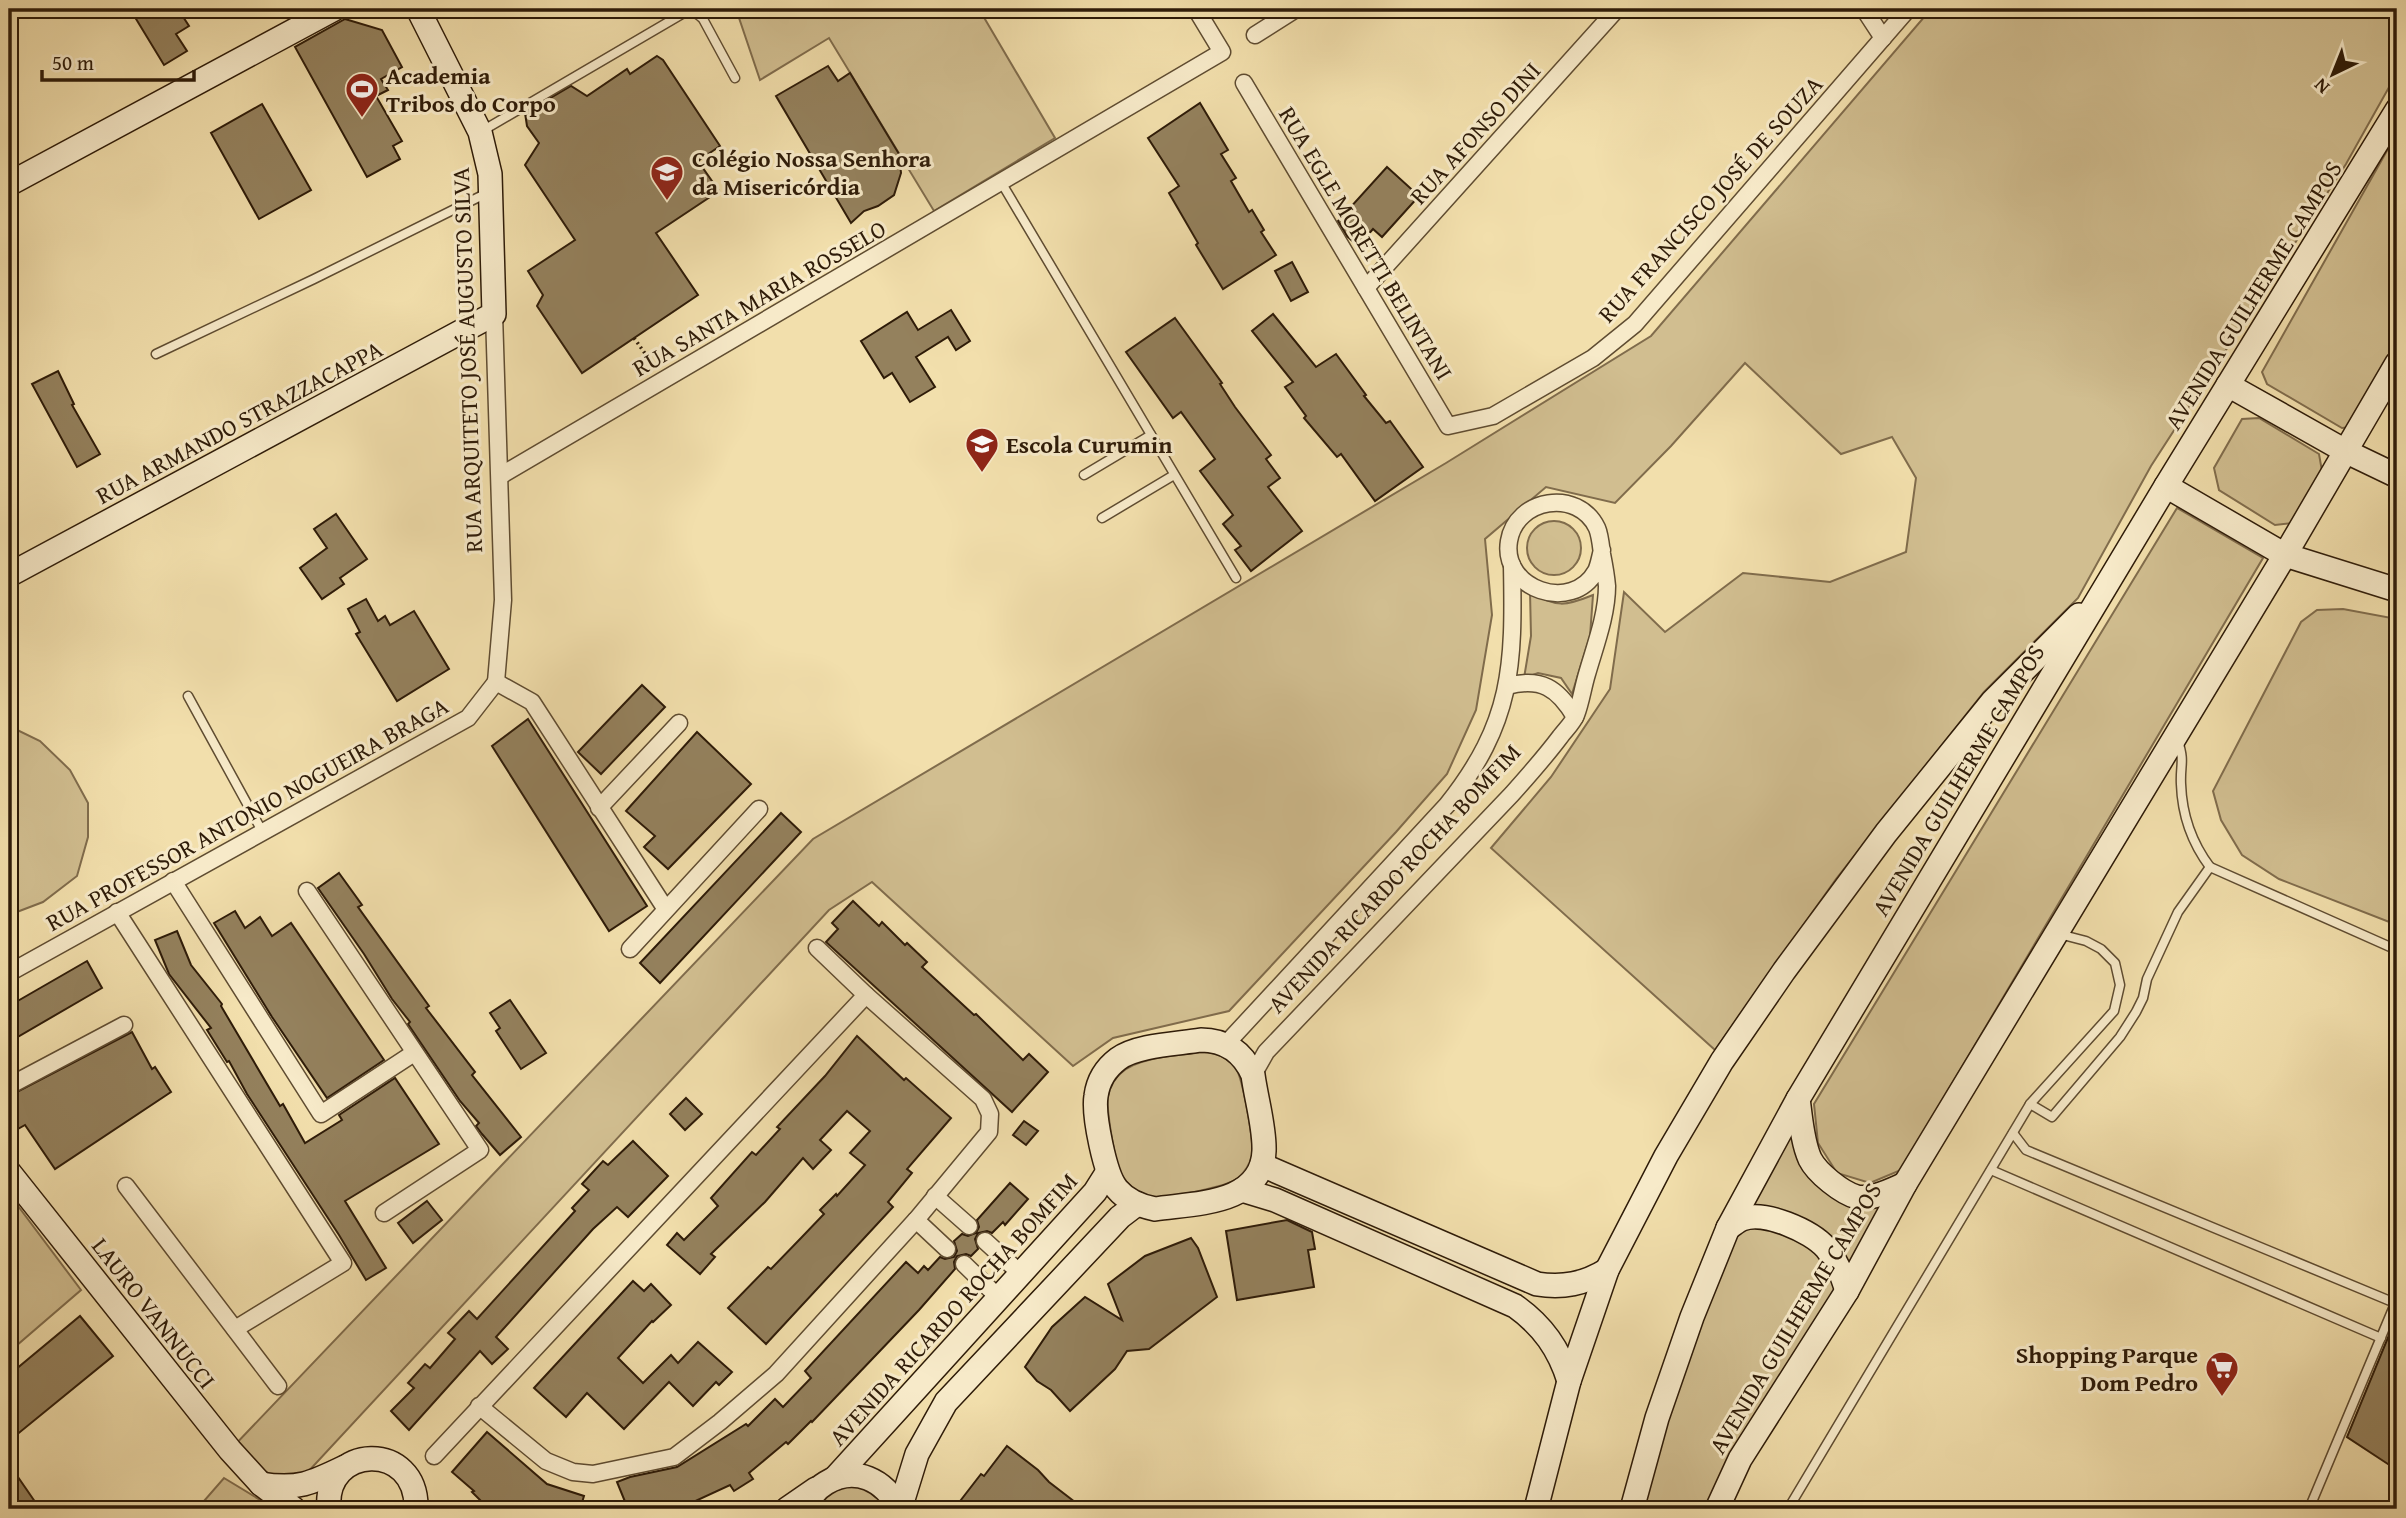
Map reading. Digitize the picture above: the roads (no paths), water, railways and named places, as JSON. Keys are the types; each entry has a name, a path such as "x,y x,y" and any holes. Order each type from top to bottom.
{"main road":[{"path":"9,184 334,9"},
{"name":"RUA ARQUITETO JOSÉ AUGUSTO SILVA","path":"418,9 480,132 490,174 494,314"},
{"name":"AVENIDA GUILHERME CAMPOS","path":"1632,1509 1657,1418 1692,1317 1728,1228 1798,1099 2103,590 2397,110"},
{"name":"RUA ARMANDO STRAZZACAPPA","path":"9,575 494,314"},
{"name":"AVENIDA GUILHERME CAMPOS","path":"1717,1509 1740,1459 1847,1292 1905,1184 2347,452 2397,363"},
{"path":"2228,385 2347,452 2397,476"},
{"path":"2166,486 2285,555 2397,590"},
{"path":"1536,1509 1569,1381 1608,1270 1673,1144 1722,1061 1784,971 1886,833 1992,702 2103,590"},
{"name":"AVENIDA RICARDO ROCHA BOMFIM","path":"1137,1204 1123,1195 1107,1173 1096,1097 1101,1079 1112,1065 1135,1051 1201,1040 1226,1044"},
{"path":"899,1509 917,1454 946,1402 1112,1225 1137,1204 1155,1209 1227,1198 1254,1179 1262,1165 1265,1149 1253,1075 1245,1060 1226,1044"},
{"path":"1798,1099 1803,1134 1811,1161 1828,1181 1857,1197 1881,1194 1905,1184"},
{"path":"1262,1165 1537,1284 1567,1286 1608,1270"},
{"name":"LAURO VANNUCCI","path":"9,1171 230,1450 261,1484 294,1509"},
{"name":"AVENIDA RICARDO ROCHA BOMFIM","path":"787,1509 827,1483 1096,1192 1107,1173"},
{"path":"1242,1190 1288,1206 1515,1306 1530,1317 1555,1346 1569,1381"},
{"path":"1728,1228 1744,1218 1769,1217 1797,1228 1824,1246 1840,1269 1847,1292"},
{"path":"261,1484 301,1486 360,1460 375,1458 390,1462 403,1470 411,1482 418,1504"},
{"path":"329,1509 329,1491 346,1466"},
{"path":"806,1509 808,1502 827,1483 851,1475 867,1477 882,1485 893,1496 899,1509"}],"street":[{"name":"RUA SANTA MARIA ROSSELO","path":"500,476 1222,52 1196,9"},
{"path":"1255,35 1296,9"},
{"name":"RUA AFONSO DINI","path":"1366,288 1617,9"},
{"path":"1864,9 1883,38"},
{"name":"RUA FRANCISCO JOSÉ DE SOUZA","path":"1448,426 1493,416 1593,358 1636,324 1908,9"},
{"name":"RUA EGLE MORETTI BELINTANI","path":"1244,83 1448,426"},
{"name":"RUA ARQUITETO JOSÉ AUGUSTO SILVA","path":"494,314 503,600 496,682"},
{"name":"AVENIDA RICARDO ROCHA BOMFIM","path":"1226,1044 1467,780 1484,753 1497,723 1507,686 1513,633 1509,541 1518,519 1536,505 1559,501 1582,509 1597,527 1607,586 1601,628 1575,717 1512,794 1266,1052 1253,1075"},
{"path":"1511,565 1523,582 1542,592 1563,594 1582,586 1596,571 1602,550"},
{"path":"496,682 532,702 666,908"},
{"name":"RUA PROFESSOR ANTONIO NOGUEIRA BRAGA","path":"9,973 468,718 496,682"},
{"path":"1507,686 1533,682 1546,686 1567,702 1575,717"},
{"path":"599,808 679,723"},
{"path":"629,949 759,809"},
{"path":"173,881 321,1114 414,1053"},
{"path":"307,891 480,1150 384,1213"},
{"path":"117,912 343,1263 235,1329"},
{"path":"479,1406 546,1461 573,1472 593,1474 674,1457 776,1374 915,1220 989,1132 990,1114 982,1099 817,948"},
{"path":"434,1456 866,995"},
{"path":"9,1086 124,1025"},
{"path":"126,1186 278,1387"},
{"path":"935,1196 969,1226"},
{"path":"915,1220 947,1249"},
{"path":"985,1241 1020,1273"},
{"path":"964,1264 998,1297"}],"lane":[{"path":"480,132 682,14 690,12 703,19 735,78"},
{"path":"1001,182 1236,578"},
{"path":"156,354 490,191"},
{"path":"1084,475 1151,435"},
{"path":"1102,518 1174,475"},
{"path":"188,696 262,831"},
{"path":"2176,733 2183,757 2180,783 2189,830 2197,850 2210,867 2397,950"},
{"path":"2030,1104 2052,1117 2120,1037 2143,999 2147,979 2178,912 2210,867"},
{"path":"1788,1509 2030,1104 2114,1011 2120,985 2115,963 2101,949 2086,941 2058,933"},
{"path":"2013,1133 2026,1150 2396,1301 2309,1509"},
{"path":"1991,1170 2381,1338"}],"place":[{"name":"Academia Tribos do Corpo","path":"362,119"},
{"name":"Colégio Nossa Senhora da Misericórdia","path":"667,202"},
{"name":"Escola Curumin","path":"982,474"},
{"name":"Shopping Parque Dom Pedro","path":"2222,1398"}]}
